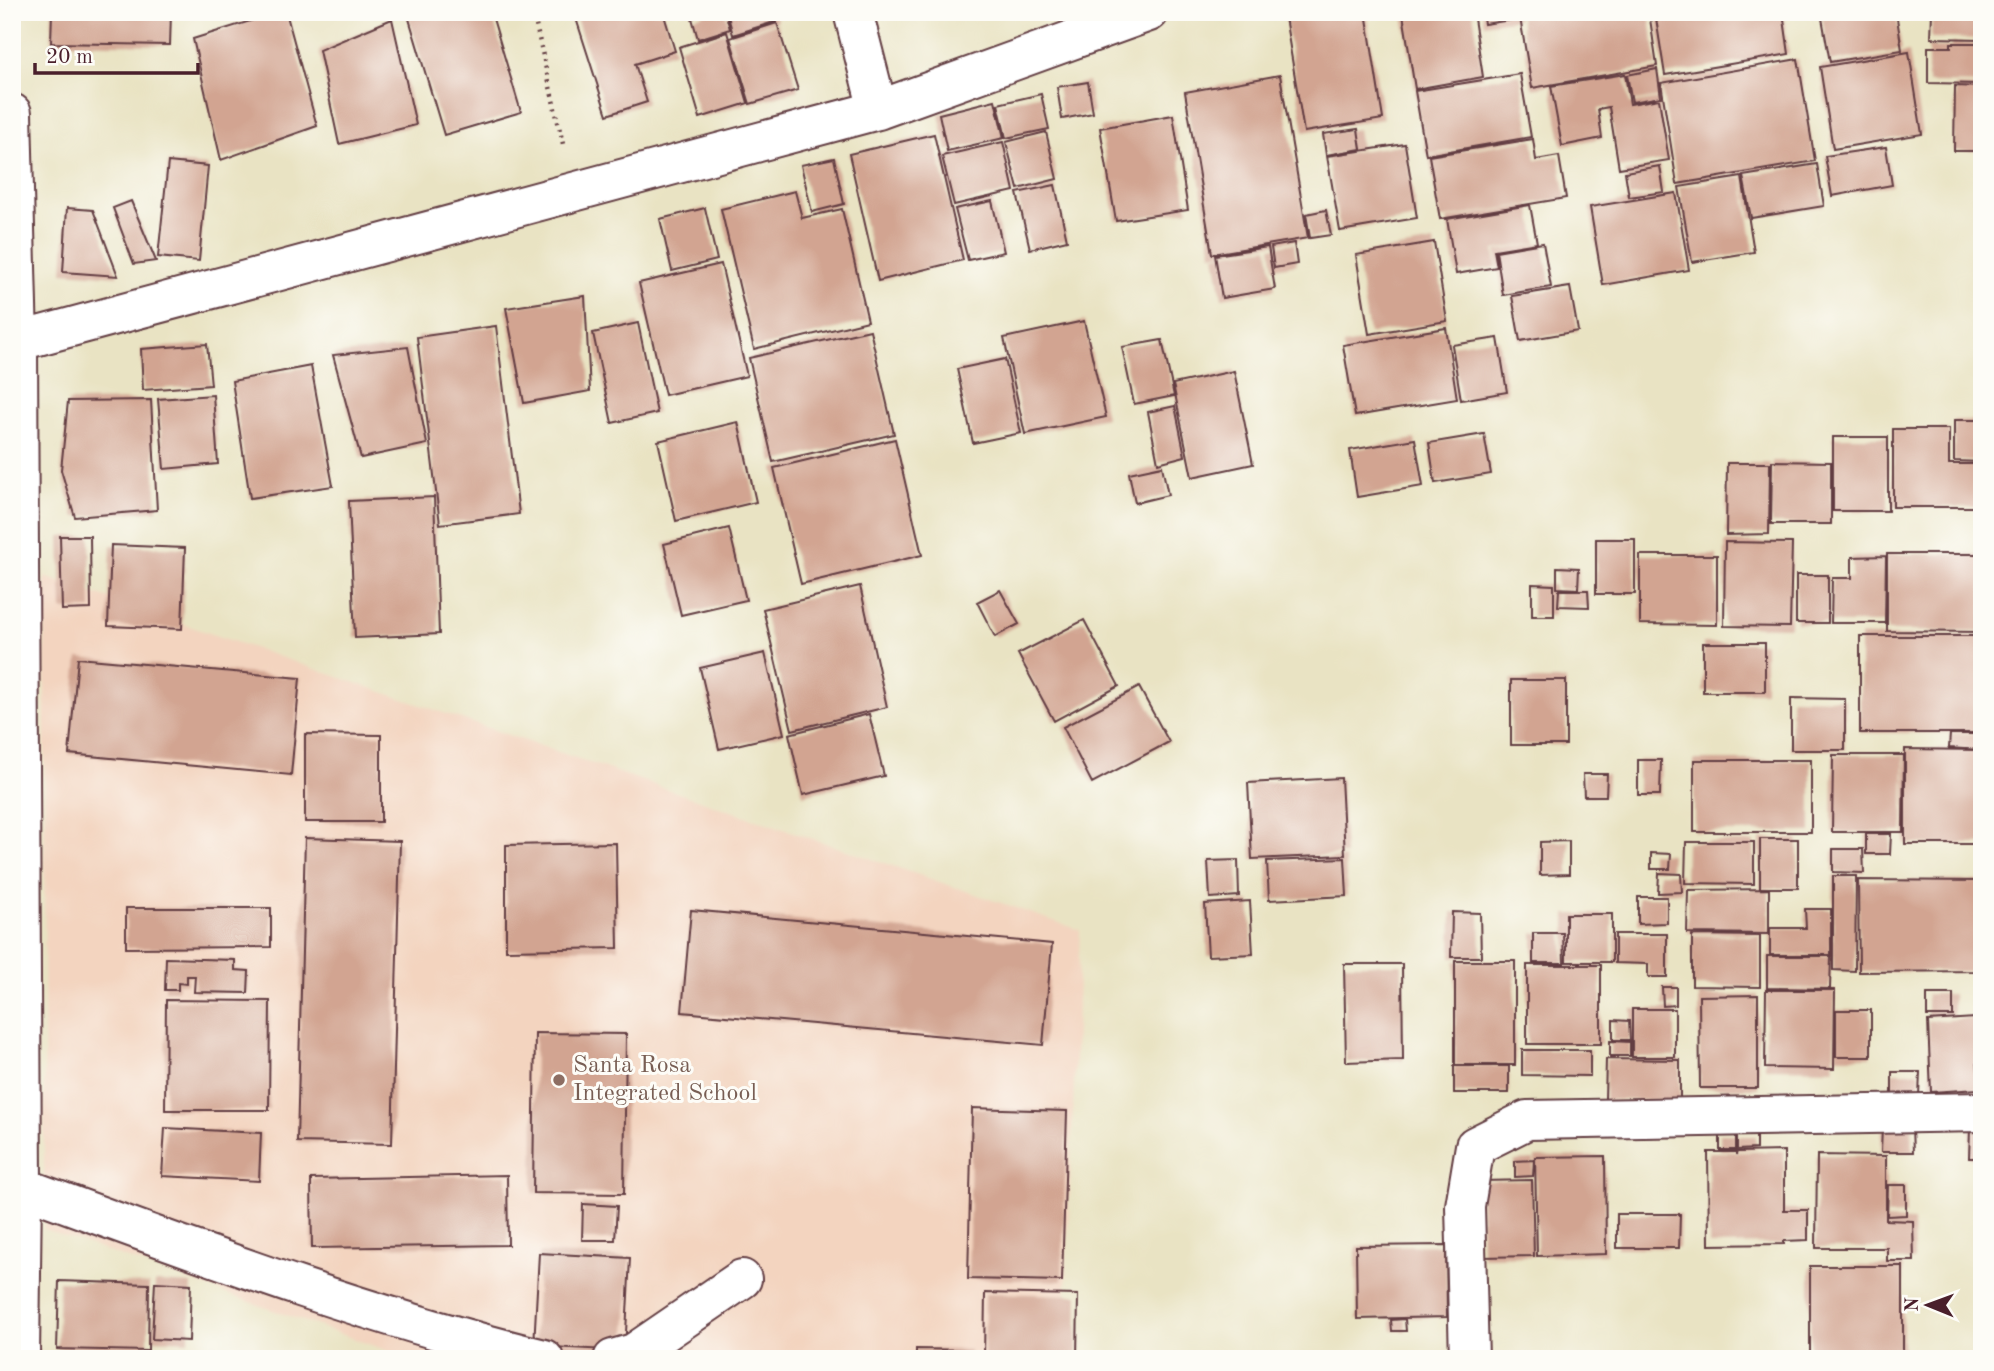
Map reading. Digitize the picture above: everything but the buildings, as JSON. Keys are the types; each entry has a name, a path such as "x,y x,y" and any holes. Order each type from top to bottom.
{"street":[{"path":"853,12 878,110"},
{"path":"15,343 878,110 1149,12"},
{"path":"12,113 22,1188 20,1359"},
{"path":"1469,1359 1465,1206 1475,1146 1527,1120 1982,1112"},
{"path":"22,1188 192,1250 428,1327 544,1359"},
{"path":"613,1359 634,1353 742,1279"}],"path":[{"path":"533,12 574,193"}],"shaded area":[{"name":"Santa Rosa Integrated School","path":"45,577 1080,930 1063,1359 411,1359 44,1229"}],"place":[{"name":"Santa Rosa Integrated School","path":"559,1080"}]}
